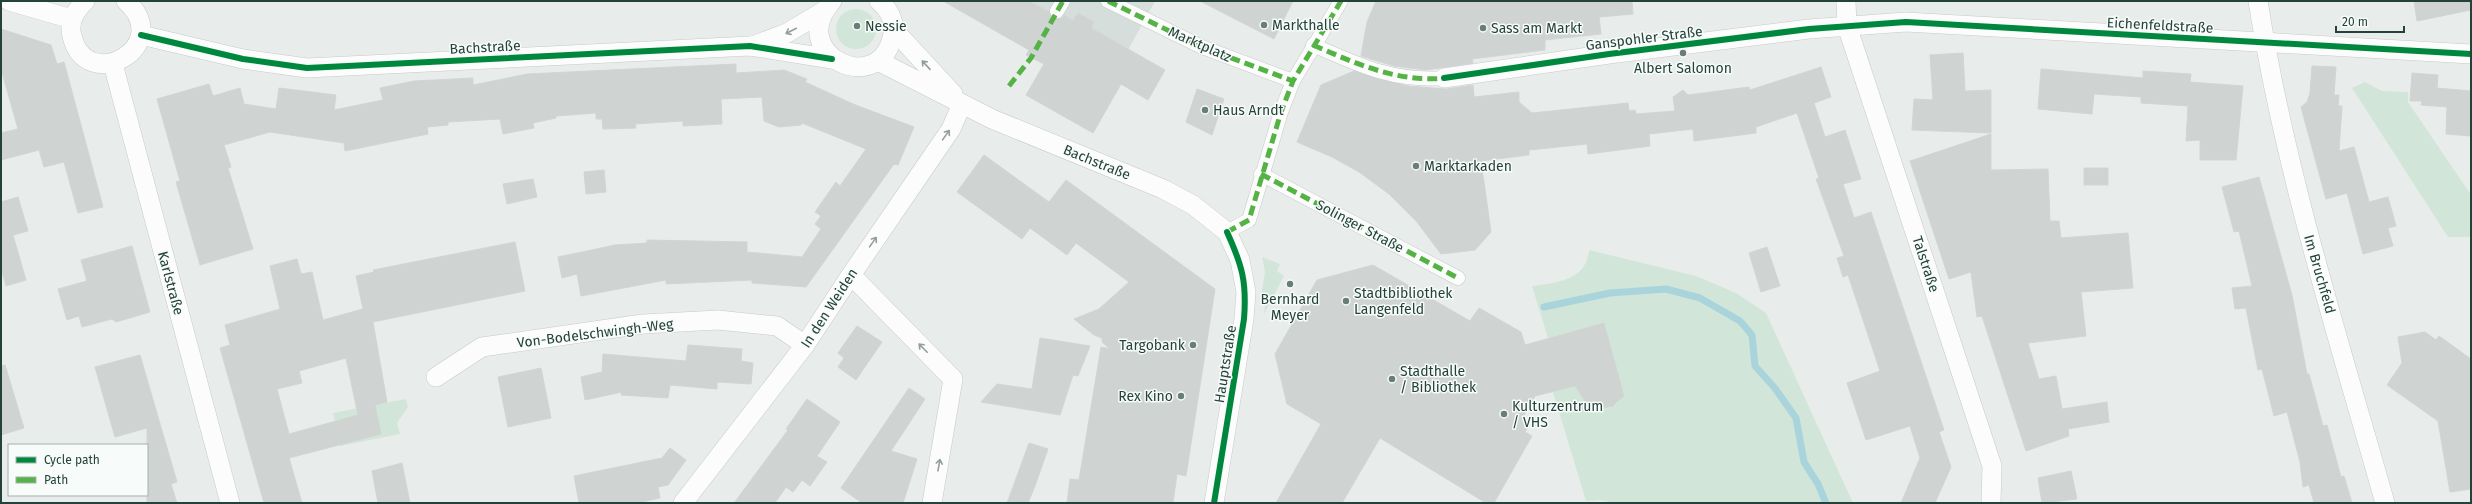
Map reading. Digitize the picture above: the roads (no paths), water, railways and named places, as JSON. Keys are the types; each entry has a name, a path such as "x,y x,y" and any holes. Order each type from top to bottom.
{"street":[{"path":"9,1 72,19"},
{"path":"85,1 78,8 72,19 71,31 74,43 80,53 90,61 102,64 113,64 127,57 136,46 141,35 140,20 134,8 126,1"},
{"name":"Marktplatz","path":"1108,1 1202,47 1293,82"},
{"path":"1227,232 1249,220 1261,174 1281,112 1293,82 1313,45 1341,1"},
{"name":"Talstraße","path":"1846,1 1847,26 1992,466 1991,503"},
{"name":"Im Bruchfeld","path":"2258,1 2265,43 2297,193 2385,503"},
{"path":"878,61 886,53 891,43 894,30 891,16 882,2"},
{"path":"828,6 819,34 825,51 832,60"},
{"name":"Bachstraße","path":"750,46 788,32 828,6"},
{"name":"Eichenfeldstraße","path":"1847,26 1906,22 2471,54"},
{"name":"Ganspohler Straße","path":"1313,45 1363,67 1393,76 1421,80 1609,54 1808,29 1847,26"},
{"name":"Bachstraße","path":"894,30 962,104"},
{"name":"Bachstraße","path":"141,35 243,60 307,68 750,46 832,60 853,67 866,66 878,61 992,119 1163,189 1193,206 1227,232"},
{"name":"Karlstraße","path":"113,64 230,503"},
{"name":"In den Weiden","path":"682,503 805,345 850,274 951,129 962,104"},
{"name":"Solinger Straße","path":"1261,174 1458,278"},
{"name":"Hauptstraße","path":"1214,503 1244,319 1246,292 1240,260 1227,232"},
{"path":"850,274 953,379 932,503"},
{"name":"Von-Bodelschwingh-Weg","path":"436,377 482,347 643,324 718,320 777,326 805,345"}],"waterway":[{"path":"1544,307 1610,293 1666,289 1700,298 1740,321 1752,335 1755,366 1774,387 1796,418 1804,462 1818,484 1826,503"}],"place":[{"name":"Markthalle","path":"1264,25"},
{"name":"Nessie","path":"857,26"},
{"name":"Sass am Markt","path":"1483,28"},
{"name":"Albert Salomon","path":"1683,53"},
{"name":"Haus Arndt","path":"1205,110"},
{"name":"Marktarkaden","path":"1416,166"},
{"name":"Bernhard Meyer","path":"1290,284"},
{"name":"Stadtbibliothek Langenfeld","path":"1346,301"},
{"name":"Targobank","path":"1193,345"},
{"name":"Stadthalle / Bibliothek","path":"1392,379"},
{"name":"Rex Kino","path":"1181,396"},
{"name":"Kulturzentrum / VHS","path":"1504,414"}]}
